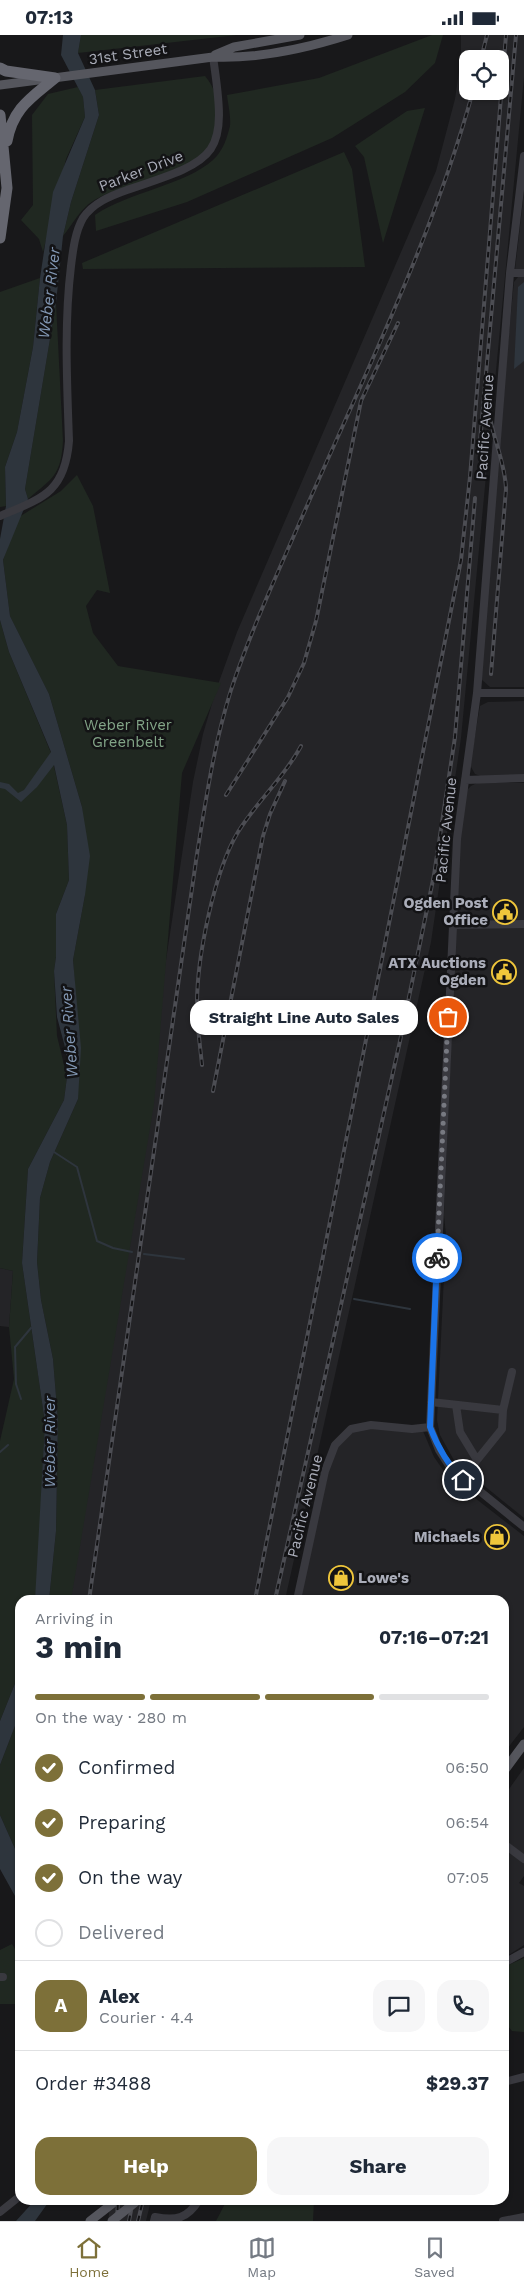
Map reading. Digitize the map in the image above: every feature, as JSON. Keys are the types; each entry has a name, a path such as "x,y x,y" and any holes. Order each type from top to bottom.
{"highway":[{"path":"0,67 6,71 55,78"},
{"path":"5,151 10,125 22,105 55,78"},
{"path":"0,115 5,151 7,188 0,238"}],"main road":[{"path":"213,57 234,47 300,35"},
{"name":"31st Street","path":"0,85 213,57 242,58 290,50 348,35"},
{"path":"509,1764 524,1744"},
{"path":"90,2221 111,2205"},
{"path":"112,2221 132,2205"}],"street":[{"name":"Parker Drive","path":"1,516 44,496 56,485 66,463 69,441 67,306 74,248 80,224 98,203 120,193 180,173 192,167 209,153 218,134 220,114 213,57"},
{"name":"Pacific Avenue","path":"298,1595 326,1471 335,1445 351,1429 371,1425 412,1429 430,1427 457,839 477,693 510,273 524,156"},
{"path":"510,273 524,273"},
{"path":"477,693 524,693"},
{"path":"465,780 524,779"},
{"path":"452,925 524,925"},
{"path":"463,1480 502,1429 503,1410 512,1372"},
{"path":"431,1402 503,1410"},
{"path":"456,1405 460,1433 477,1460"},
{"path":"430,1427 438,1450 450,1467 463,1480 524,1527"},
{"path":"509,1848 524,1859"},
{"path":"509,1960 524,1951"},
{"path":"509,2082 524,2077"},
{"path":"0,2212 15,2200"},
{"path":"154,2219 173,2220 182,2218 195,2205"},
{"path":"503,2221 524,2217"}],"shaded area":[{"path":"461,35 524,35 524,77 461,738 431,942 286,1595 70,1595 193,782 203,734 216,690 237,632 436,171 455,99 459,72 459,100 509,100 509,50 461,50"},
{"path":"524,192 524,270 515,270"},
{"path":"524,276 524,687 490,687 481,679 507,353 514,282 518,277"},
{"path":"524,701 524,776 481,776 475,774 470,765 480,706 488,702"},
{"path":"477,783 524,783 524,1518 455,1462 440,1435 437,1420 446,1235 444,1215 459,852 466,791"},
{"path":"0,1268 13,1271 9,1327 0,1326"},
{"path":"362,1428 423,1431 434,1457 448,1477 524,1536 524,1727 509,1746 509,1595 301,1595 332,1454 342,1437"},
{"path":"524,1768 524,1876 519,1883 524,1886 524,1945 509,1955 509,1789"},
{"path":"110,2205 150,2205 146,2221 108,2221"}],"green space":[{"path":"81,35 237,35 78,53"},
{"path":"432,35 443,35 435,63 405,92 332,138 187,202 96,231 95,215 124,200 188,176 213,160 224,144 230,126 227,95 319,78"},
{"path":"205,76 216,96 217,106 216,135 207,150 195,160 179,169 123,188 93,201 81,212 63,236 71,202 99,115 95,90"},
{"path":"78,87 83,97 85,117 66,159 43,252 39,239 21,220 33,205 32,115 48,94"},
{"path":"425,108 383,243 364,157 355,146 407,111"},
{"path":"344,152 352,169 365,267 83,269 82,263"},
{"path":"40,278 33,347 17,432 5,467 6,506 0,507 0,292"},
{"path":"56,303 62,452 58,469 54,475 28,499 25,489"},
{"name":"Weber River Greenbelt","path":"77,475 93,506 110,593 97,590 86,606 93,633 118,666 221,683 182,773 154,1104 72,1595 50,1595 56,1531 58,1421 53,1359 41,1300 37,1262 40,1198 50,1162 78,1099 78,1027 73,960 85,895 82,807 49,694 10,616 3,560 19,517 61,491"},
{"path":"0,620 9,652 51,753 67,825 69,880 56,914 56,957 54,971 57,1036 67,1077 64,1100 28,1169 22,1263 45,1423 37,1586 36,1595 15,1595 15,1684 0,1721 0,1441 14,1379 9,1327 13,1271 0,1268"},
{"path":"15,1726 15,1849 0,1815 0,1765"},
{"path":"12,1944 15,1949 15,2004 0,2004 0,1950"},
{"path":"524,1958 524,2032 512,2031 509,2027 509,1965"},
{"path":"224,2205 314,2205 313,2221 216,2221"}],"water":[{"name":"Weber River","path":"63,35 81,35 78,53 95,90 99,115 71,202 63,236 56,303 25,489 28,499 3,560 10,616 49,694 82,807 90,856 73,960 81,1048 78,1099 50,1162 40,1198 37,1262 41,1300 53,1359 58,1421 56,1531 50,1595 35,1595 45,1423 22,1263 28,1169 64,1100 67,1077 66,1051 57,1017 54,971 56,957 56,914 69,880 67,825 54,765 37,787 21,802 5,789 0,788 0,782 9,784 18,793 24,790 51,752 9,652 0,620 0,539 6,506 5,467 17,432 33,347 40,278 53,192 85,117 83,97 61,55"},
{"path":"524,282 524,361 514,369 518,287"},
{"path":"15,1684 15,1726 0,1765 0,1721"},
{"path":"0,1815 15,1849 15,1896 0,1869"},
{"path":"30,2205 46,2205 35,2221 16,2221"}],"waterway":[{"path":"54,1152 77,1167 97,1241 113,1248 132,1252"},
{"path":"144,1254 184,1259"},
{"path":"354,1299 410,1309"},
{"path":"21,1399 16,1384 15,1347 31,1328"},
{"path":"0,1452 8,1445"}],"railway":[{"path":"483,50 487,35"},
{"path":"256,1595 461,560 470,477 506,35"},
{"path":"479,453 516,35"},
{"path":"90,1595 197,854 220,731 238,669 255,627 394,311 416,256 437,202 470,100"},
{"path":"226,795 288,697 304,663 316,621 361,401 398,323"},
{"path":"488,406 503,468 506,489 491,674"},
{"path":"276,1595 400,1041 434,875 455,737 475,498"},
{"path":"202,1065 197,1004 200,963 208,915 221,869 229,849 245,821 287,769 301,746"},
{"path":"213,1091 263,836 270,814 285,781"},
{"path":"117,2221 118,2205"},
{"path":"129,2221 132,2205"},
{"path":"138,2221 142,2205"}],"way so far":[{"path":"437,1258 448,1017"}],"place":[{"name":"Ogden Post Office","path":"505,912"},
{"name":"ATX Auctions Ogden","path":"504,972"},
{"name":"Straight Line Auto Sales","path":"448,1017"},
{"name":"Michaels","path":"497,1537"},
{"name":"Lowe's","path":"341,1578"}],"route":[{"path":"437,1258 430,1427 438,1450 450,1467 463,1480"}]}
